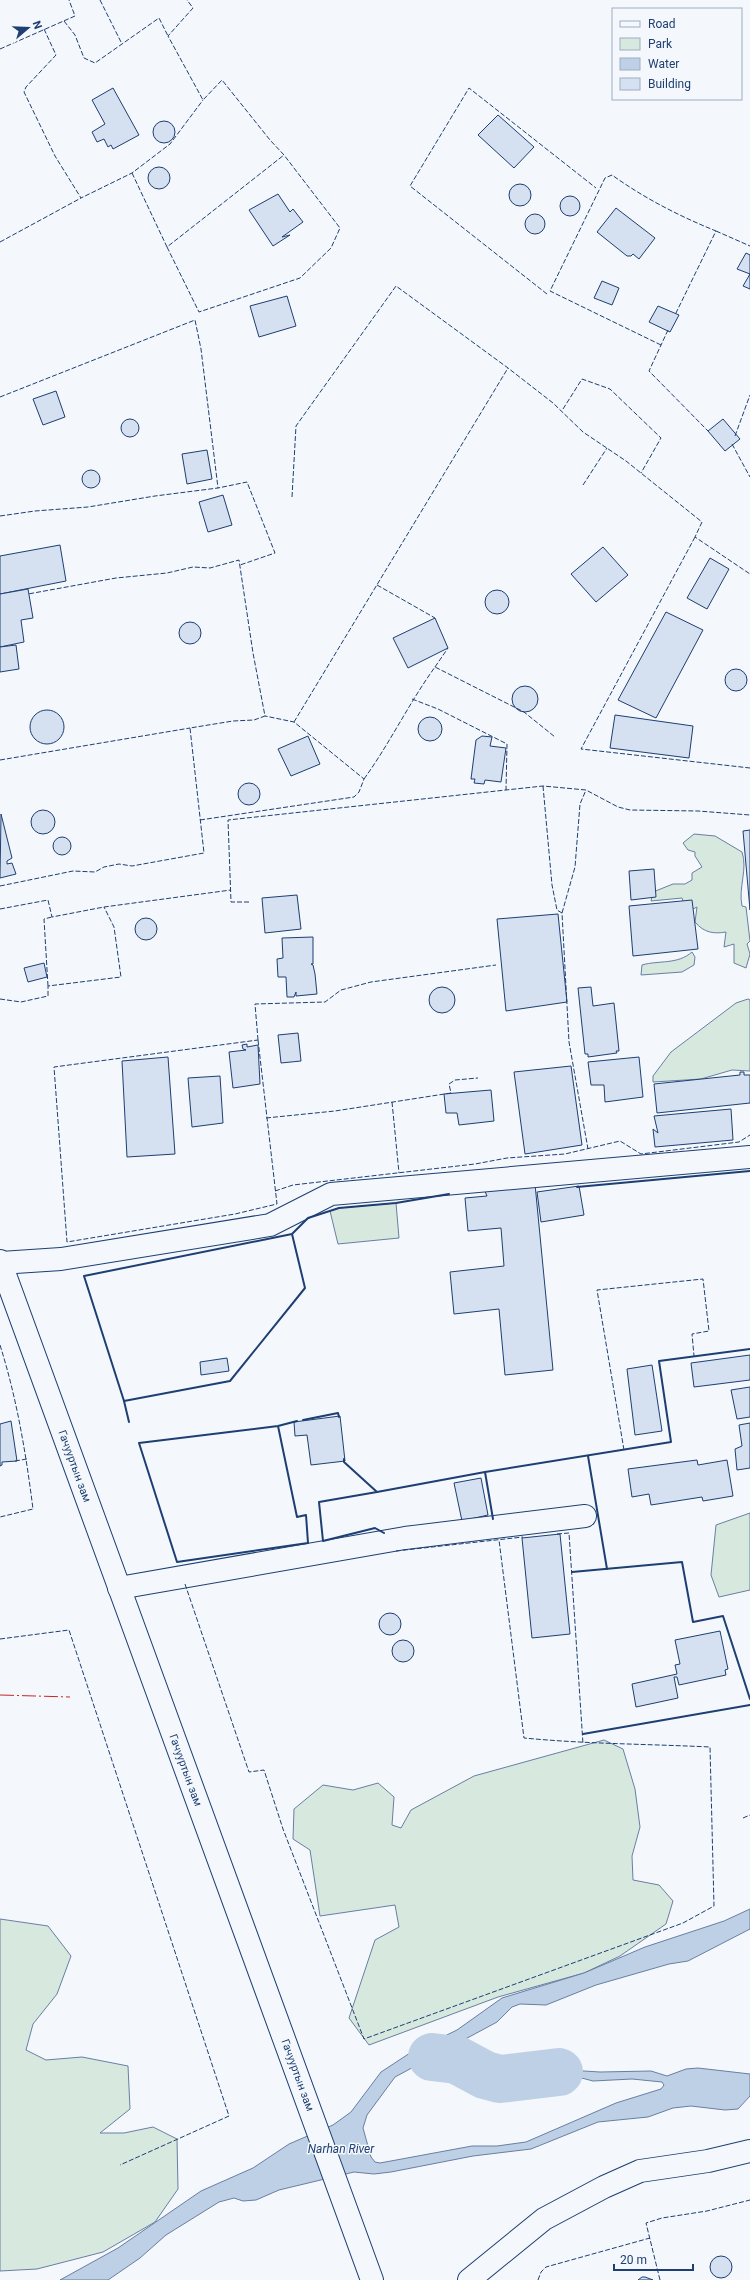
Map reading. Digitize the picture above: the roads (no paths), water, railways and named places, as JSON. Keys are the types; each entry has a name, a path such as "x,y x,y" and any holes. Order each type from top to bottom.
{"street":[{"path":"0,1262 61,1259 270,1225 331,1194 750,1157"},
{"name":"Гачууртын зам","path":"0,1262 372,2280"},
{"path":"119,1588 405,1538 584,1516"},
{"path":"469,2280 544,2219 604,2187 640,2171 708,2161 750,2151"}],"water":[{"name":"Narhan River","path":"750,1909 750,1929 688,1961 669,1964 596,1985 546,2005 520,2004 512,2007 497,2022 395,2077 367,2115 363,2128 371,2157 375,2162 380,2163 472,2146 497,2146 526,2142 616,2103 661,2089 664,2085 662,2082 632,2079 593,2081 559,2072 568,2070 600,2072 651,2071 667,2076 686,2069 698,2068 750,2074 750,2096 738,2109 725,2110 691,2106 673,2108 648,2117 598,2122 531,2149 473,2156 391,2172 374,2174 354,2172 279,2190 256,2200 243,2201 234,2198 219,2202 166,2235 140,2258 108,2280 60,2280 118,2248 201,2191 253,2168 289,2144 333,2125 351,2112 381,2072 410,2053 457,2030 502,1998 584,1973 645,1947 724,1921"}],"waterway":[{"path":"432,2057 457,2060 485,2075 500,2079 559,2072"}]}
